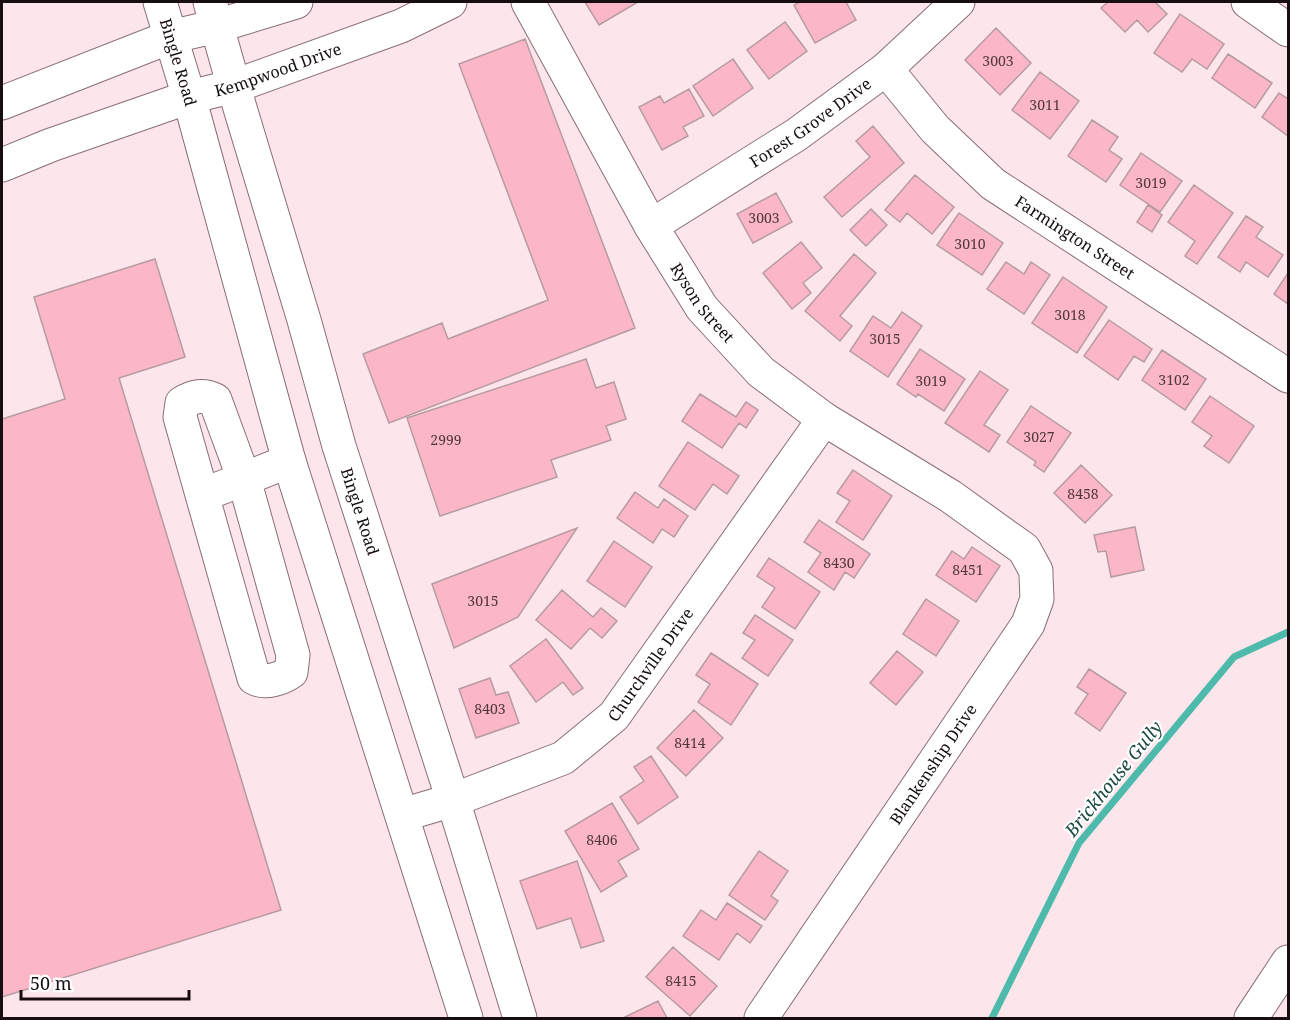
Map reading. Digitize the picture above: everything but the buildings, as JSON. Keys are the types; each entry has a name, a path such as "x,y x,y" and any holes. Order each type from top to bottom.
{"main road":[{"name":"Bingle Road","path":"160,2 189,97 290,461 466,1018"},
{"path":"2,103 170,37 214,14 296,2"},
{"name":"Kempwood Drive","path":"2,165 189,97 235,86 401,26 450,2"},
{"name":"Ryson Street","path":"528,2 651,226 702,308 761,372 824,419 950,496 976,515"},
{"name":"Forest Grove Drive","path":"651,226 796,135 886,69 958,2"},
{"path":"1248,2 1288,30"},
{"name":"Bingle Road","path":"214,14 339,446 453,800 520,1018"},
{"name":"Farmington Street","path":"886,69 935,129 993,184 1288,376"},
{"path":"207,396 215,399 244,479 293,655 291,672 281,678 260,681 254,678 180,417 182,403 193,397 207,396"},
{"name":"Churchville Drive","path":"402,815 453,800 562,758 614,716 824,419"},
{"path":"202,495 290,461 339,446"},
{"name":"Blankenship Drive","path":"760,1018 1028,624 1037,599 1036,571 1024,549 976,515"},
{"path":"1251,1018 1288,962"}],"waterway":[{"name":"Brickhouse Gully","path":"992,1018 1079,843 1234,657 1288,632"}]}
